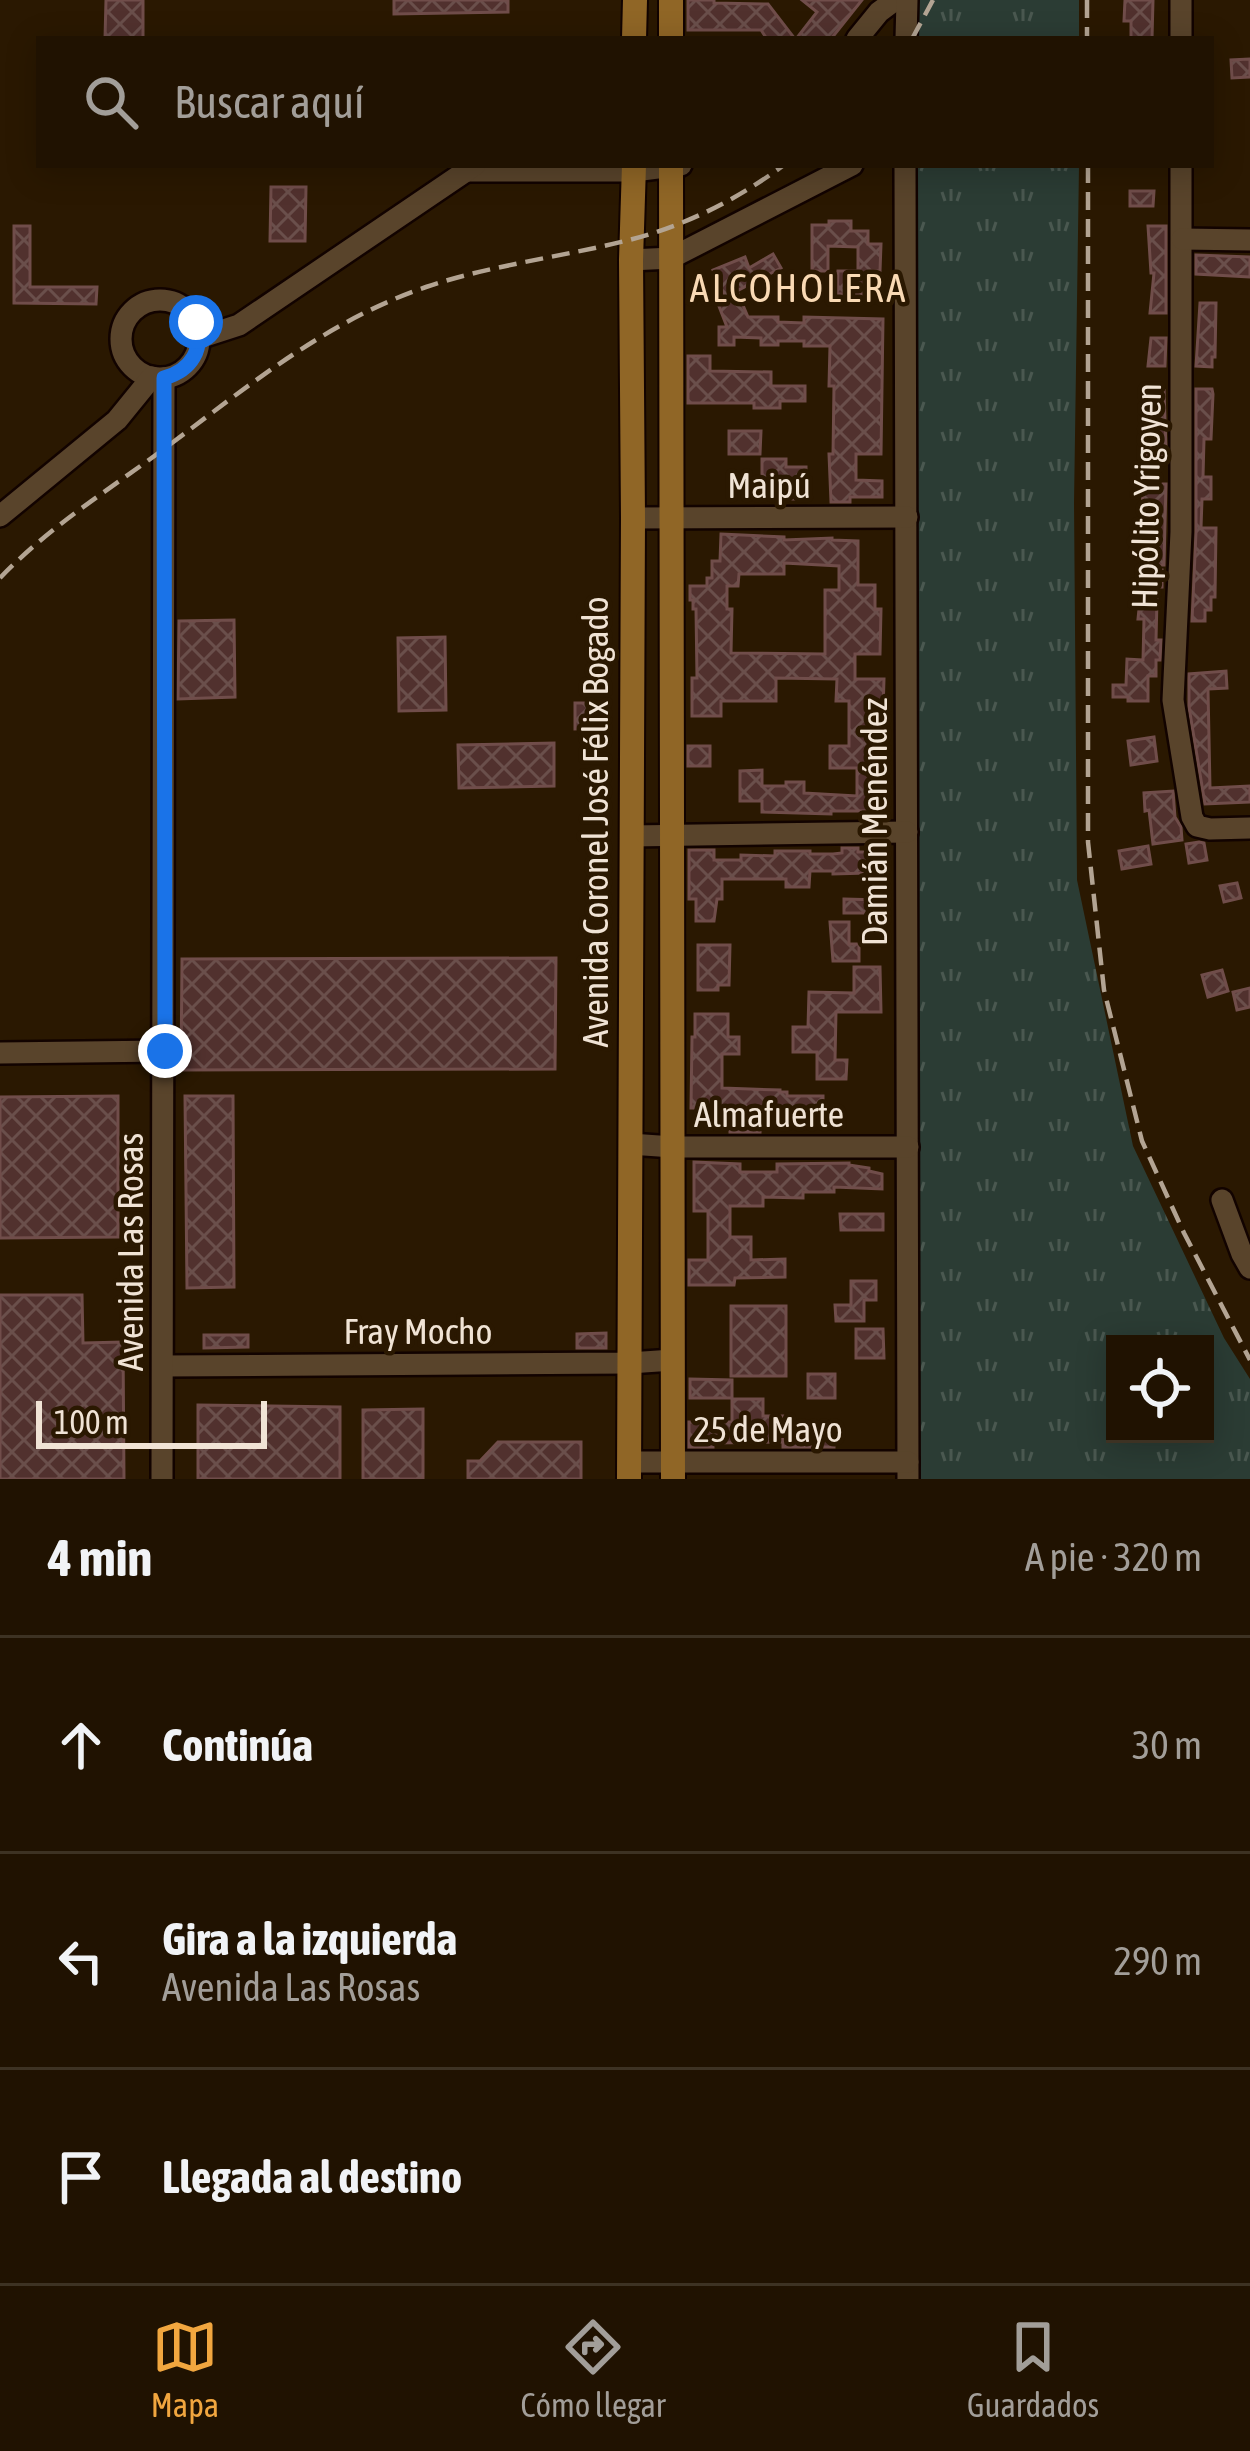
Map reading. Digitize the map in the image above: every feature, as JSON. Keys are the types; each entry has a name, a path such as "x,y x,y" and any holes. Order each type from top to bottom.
{"main road":[{"path":"634,0 634,36"},
{"path":"671,0 671,36"},
{"name":"Avenida Coronel José Félix Bogado","path":"628,1470 634,168"},
{"path":"673,1471 670,258 674,168"}],"street":[{"path":"859,36 895,0"},
{"path":"906,36 907,0"},
{"path":"1181,0 1181,36"},
{"path":"199,338 238,325 470,168 634,168"},
{"path":"631,260 670,258 846,168"},
{"name":"Damián Menéndez","path":"905,168 908,1470"},
{"name":"Hipólito Yrigoyen","path":"1181,168 1181,532 1173,700 1197,826 1250,828"},
{"path":"1181,239 1250,240"},
{"path":"0,516 117,420 158,377 187,367 199,338 196,322 176,302 149,301 137,307 128,317 121,342 132,366 158,377"},
{"name":"Avenida Las Rosas","path":"158,377 165,1051 162,1479"},
{"name":"Maipú","path":"632,518 907,517"},
{"path":"631,836 907,832"},
{"path":"0,1053 165,1051"},
{"name":"Almafuerte","path":"630,1144 908,1147"},
{"path":"1222,1200 1250,1268"},
{"name":"Fray Mocho","path":"163,1366 673,1360"},
{"name":"25 de Mayo","path":"628,1470 908,1470"}],"green space":[{"path":"912,0 1079,0 1079,36 912,36"},
{"path":"913,168 1079,168 1074,503 1077,880 1133,1146 1224,1338 1250,1379 1250,1479 915,1479"}],"building":[{"path":"106,0 143,0 143,36 105,36"},
{"path":"394,0 508,0 508,12 394,14"},
{"path":"688,0 714,0 768,4 793,36 765,36 761,30 688,30"},
{"path":"802,0 862,0 833,36 798,36 817,12"},
{"path":"1125,0 1153,0 1152,36 1131,36 1131,21 1124,21"},
{"path":"1250,59 1250,77 1232,78 1231,60"},
{"path":"271,187 306,187 305,241 270,241"},
{"path":"1130,191 1154,191 1153,206 1130,206"},
{"path":"829,221 851,221 851,231 868,231 868,244 881,244 880,271 873,271 873,294 837,294 838,271 858,271 858,247 828,246 828,271 812,271 812,225 829,225"},
{"path":"14,226 30,226 30,287 97,287 96,304 14,303"},
{"path":"1148,226 1166,226 1166,313 1150,313 1154,273"},
{"path":"773,254 781,268 737,291 748,317 804,323 804,317 883,319 881,454 856,454 856,480 882,481 882,497 831,502 834,386 829,386 830,346 804,346 804,341 761,345 761,338 734,337 734,345 719,345 719,327 727,327 717,301 725,298 713,270 745,257 749,268"},
{"path":"1196,255 1250,257 1250,277 1196,274"},
{"path":"1200,303 1216,303 1212,367 1196,366"},
{"path":"1151,338 1166,338 1165,366 1148,366"},
{"path":"688,356 710,356 710,371 771,372 771,386 805,386 805,401 780,401 780,408 688,403"},
{"path":"1164,389 1166,449 1162,449 1161,466 1141,466 1141,453 1148,453 1149,435 1153,435 1154,406 1164,406"},
{"path":"1196,389 1212,389 1213,394 1203,477 1211,477 1211,499 1202,499 1201,528 1216,528 1215,597 1211,597 1211,610 1205,610 1205,621 1192,621"},
{"path":"729,431 761,431 760,454 729,454"},
{"path":"762,459 786,459 786,467 806,467 806,499 785,499 785,492 762,492"},
{"path":"1156,484 1166,484 1164,565 1151,565 1155,509 1142,509 1143,490 1156,490"},
{"path":"721,534 858,541 858,585 875,585 875,609 881,609 880,654 855,654 855,679 884,679 880,806 831,814 762,812 762,801 740,801 740,771 762,770 762,786 804,782 804,793 857,796 857,768 830,768 830,746 849,746 849,701 836,701 837,679 776,678 776,701 721,701 721,716 692,716 696,609 690,586 707,586 712,561 720,561","holes":["784,563 839,566 839,590 825,590 825,654 731,653 732,609 727,609 727,586 738,586 739,574 784,574"]},
{"path":"1143,570 1162,570 1162,587 1157,587 1160,660 1156,660 1156,676 1148,676 1148,701 1128,701 1128,697 1113,697 1113,685 1126,685 1127,659 1143,660 1144,619 1138,619"},
{"path":"234,620 235,697 178,699 179,621"},
{"path":"445,637 446,710 399,711 398,638"},
{"path":"1226,671 1227,688 1208,689 1210,788 1250,786 1250,802 1205,804 1189,707 1189,674"},
{"path":"575,703 603,703 603,728 575,729"},
{"path":"1154,737 1157,761 1131,765 1128,741"},
{"path":"554,743 554,786 459,788 458,745"},
{"path":"688,746 710,746 710,766 688,766"},
{"path":"1173,791 1182,840 1153,844 1144,793"},
{"path":"1204,843 1207,860 1189,863 1186,844"},
{"path":"1148,846 1151,864 1122,869 1119,851"},
{"path":"842,848 868,852 867,873 810,871 809,887 786,887 786,879 722,879 722,899 717,899 714,921 696,921 696,899 689,899 689,850 714,850 714,860 741,860 741,855 775,856 775,851 842,853"},
{"path":"1237,883 1241,898 1224,902 1220,886"},
{"path":"844,899 880,900 879,913 844,913"},
{"path":"830,922 849,922 849,944 859,944 859,961 833,961"},
{"path":"698,945 730,945 729,985 698,990"},
{"path":"556,958 555,1069 181,1070 182,959"},
{"path":"854,967 880,967 881,1012 836,1012 835,1060 847,1060 846,1079 817,1079 817,1052 793,1052 793,1027 808,1027 809,992 854,993"},
{"path":"1222,970 1228,991 1208,997 1202,975"},
{"path":"1250,988 1250,1007 1237,1010 1233,992"},
{"path":"695,1014 728,1014 728,1037 739,1037 739,1054 722,1054 722,1088 823,1096 823,1125 786,1125 786,1116 760,1116 760,1132 730,1132 730,1108 691,1108"},
{"path":"118,1096 118,1237 0,1238 0,1097"},
{"path":"185,1096 233,1096 234,1287 187,1288"},
{"path":"694,1162 740,1164 740,1172 777,1172 777,1164 849,1163 882,1174 882,1189 834,1187 834,1192 803,1192 803,1198 763,1197 763,1206 730,1206 730,1237 751,1237 751,1260 785,1259 785,1277 735,1278 734,1285 689,1285 689,1260 708,1260 708,1211 694,1211"},
{"path":"840,1214 883,1214 883,1230 841,1230"},
{"path":"851,1281 876,1281 876,1300 864,1300 864,1321 836,1321 835,1305 851,1305"},
{"path":"0,1295 82,1295 83,1343 123,1342 124,1479 0,1479"},
{"path":"731,1306 786,1306 786,1376 731,1376"},
{"path":"856,1329 883,1329 884,1358 856,1358"},
{"path":"606,1333 606,1348 577,1348 577,1334"},
{"path":"204,1335 248,1335 248,1347 204,1348"},
{"path":"808,1374 835,1374 835,1398 808,1398"},
{"path":"690,1379 732,1380 732,1398 690,1398"},
{"path":"732,1399 763,1399 763,1416 783,1416 783,1442 689,1447 689,1422 732,1422"},
{"path":"198,1405 340,1407 340,1479 198,1479"},
{"path":"423,1409 423,1479 363,1479 363,1410"},
{"path":"810,1426 834,1426 834,1447 783,1447 783,1435 810,1435"},
{"path":"498,1442 581,1442 581,1479 468,1479 468,1461 480,1461"}],"railway":[{"path":"914,36 933,0"},
{"path":"1087,0 1087,36"},
{"path":"0,578 58,526 257,379 355,318 451,279 670,227 730,200 780,168"},
{"path":"1088,168 1088,842 1104,990 1142,1141 1250,1360"}],"district":[{"name":"ALCOHOLERA","path":"799,288"}],"route":[{"path":"165,1051 164,378 187,367 195,356 199,344 196,322"}]}
